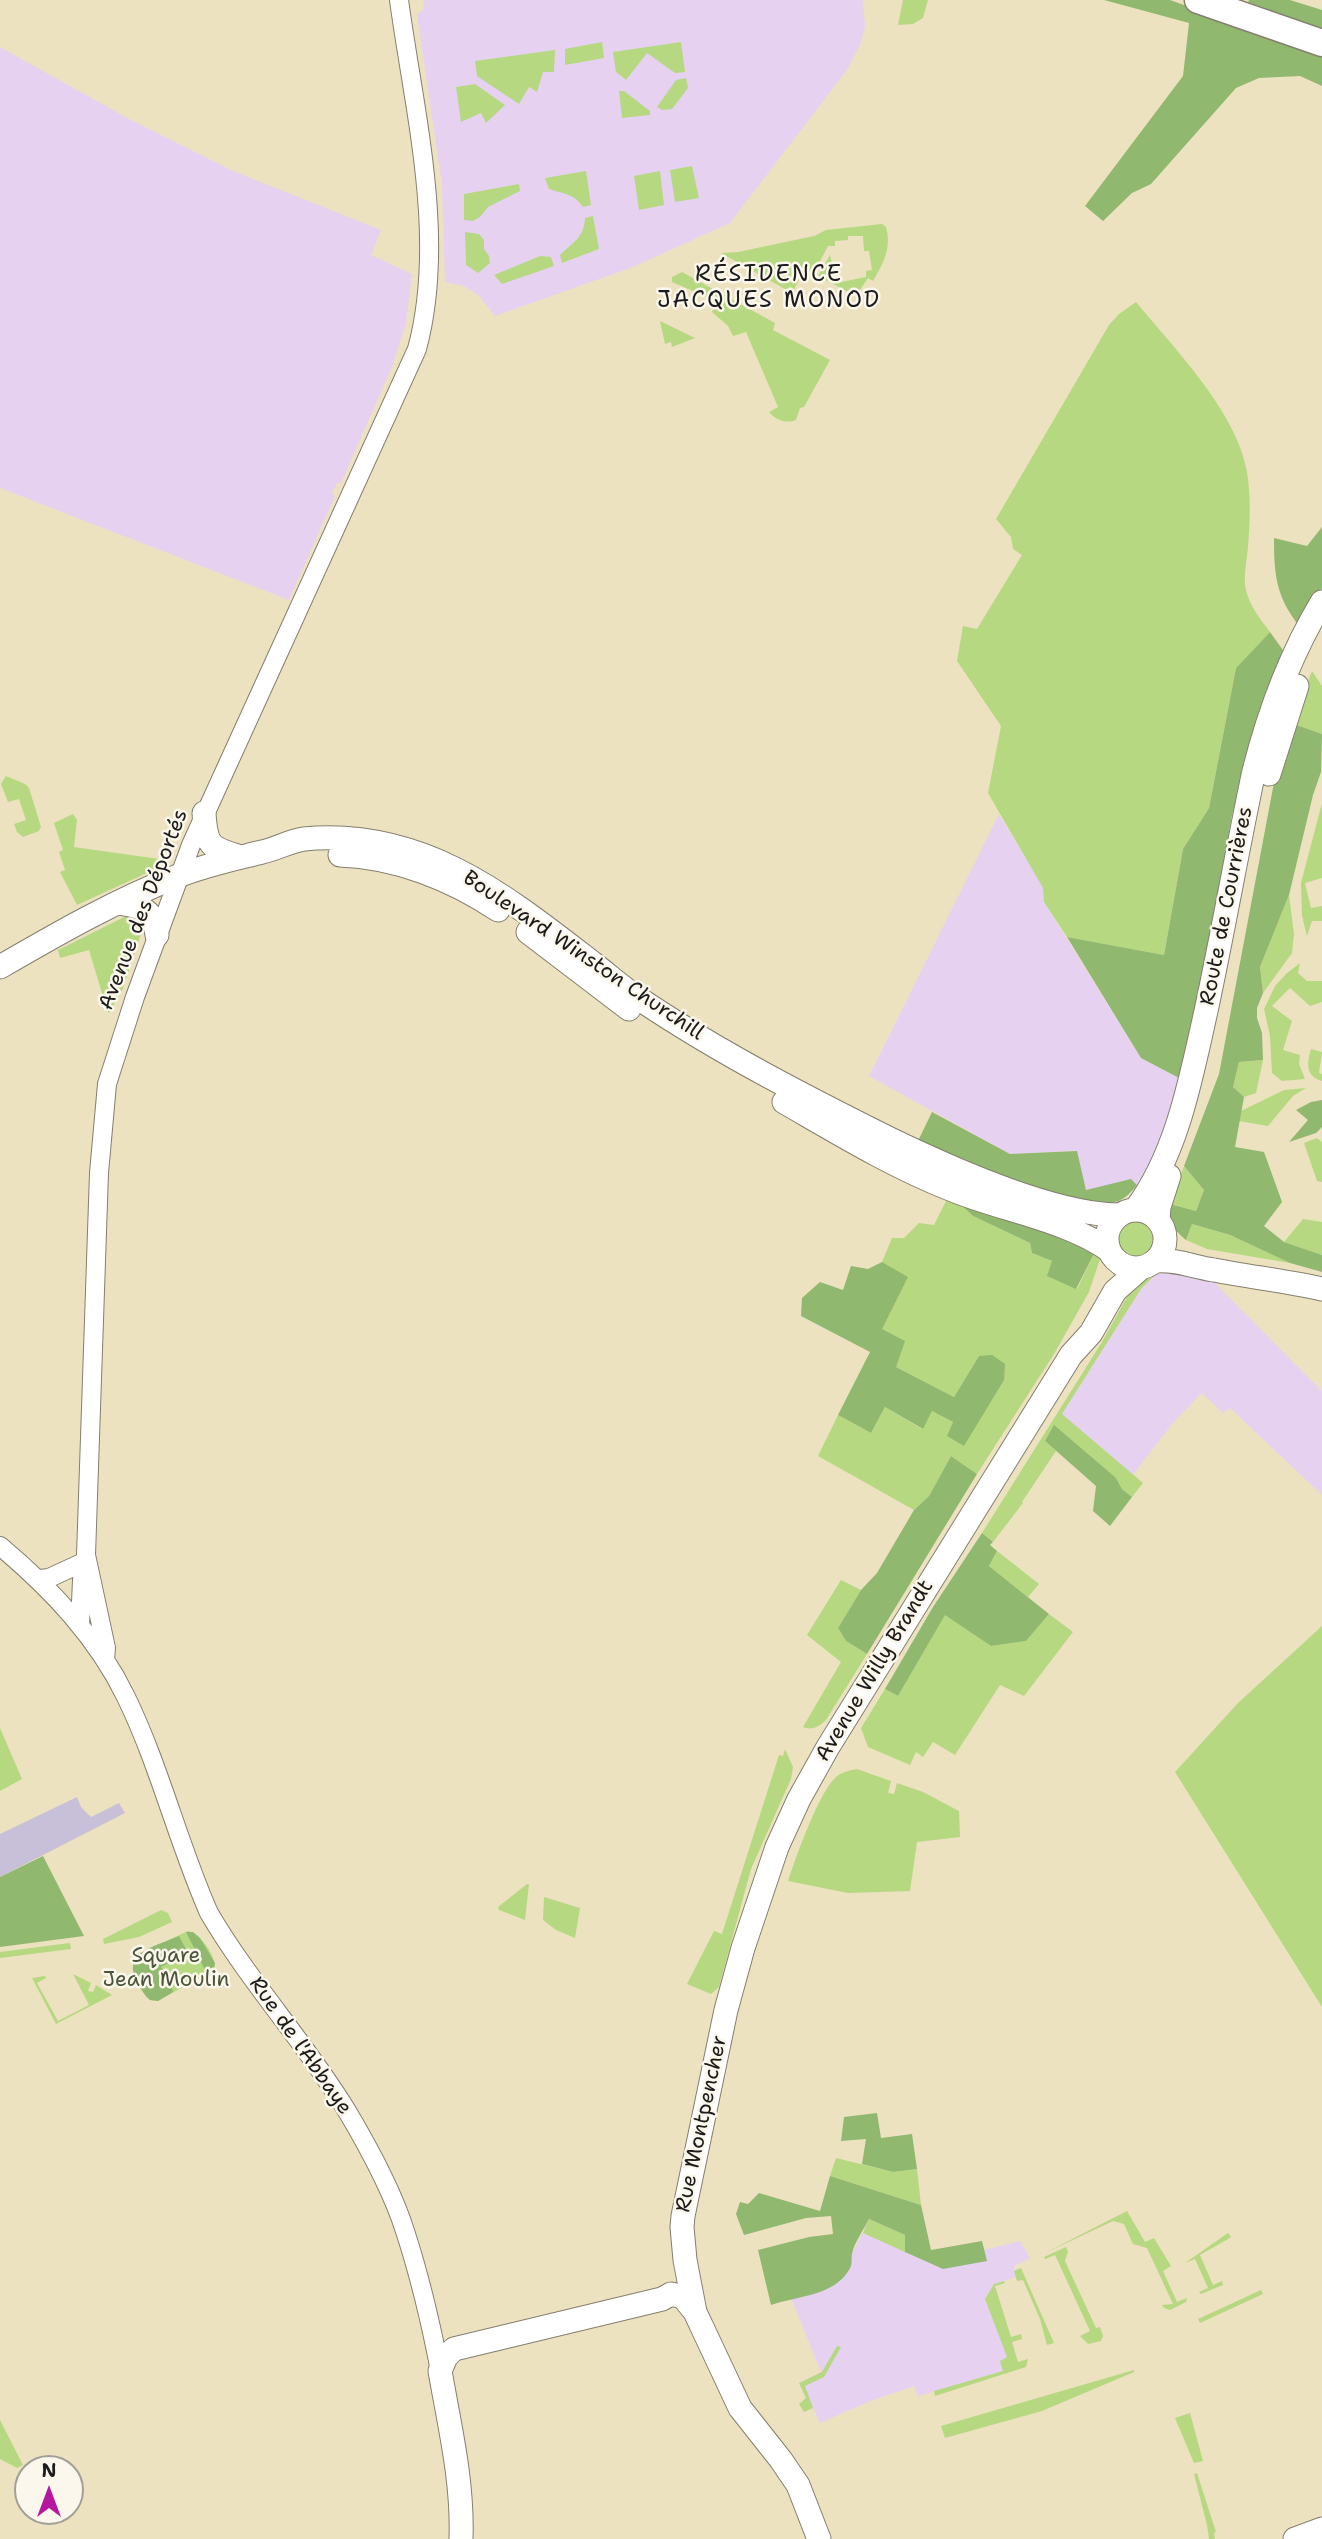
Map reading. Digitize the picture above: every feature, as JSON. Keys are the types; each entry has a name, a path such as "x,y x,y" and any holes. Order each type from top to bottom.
{"highway":[{"path":"1198,0 1322,43"}],"main road":[{"name":"Route de Courrières","path":"1127,1212 1150,1191 1190,1084 1266,723 1316,627 1322,602"},
{"name":"Route de Courrières","path":"1161,1228 1162,1195 1203,1086 1224,998 1261,806 1298,662"},
{"path":"204,813 209,842 220,851 241,858"},
{"name":"Boulevard Winston Churchill","path":"0,967 71,927 178,876 268,851 286,843 302,839 362,841 402,849 443,862 476,878 651,1007 820,1104 927,1157 987,1181 1052,1203 1094,1213 1127,1212"},
{"name":"Boulevard Winston Churchill","path":"268,851 287,855 358,856 397,864 463,889 513,920 616,1001 824,1125 901,1167 950,1189 1087,1235 1112,1255"},
{"path":"119,904 135,905 148,913 155,922 157,934"},
{"path":"1322,1275 1290,1267 1214,1256 1189,1248 1161,1228 1151,1214 1127,1212 1108,1230 1112,1255 1127,1267 1185,1262 1211,1270 1322,1289"},
{"path":"1148,1265 1163,1249 1161,1228"},
{"name":"Avenue Willy Brandt","path":"1071,1355 1081,1328 1103,1289 1112,1255"},
{"name":"Avenue Willy Brandt","path":"726,2010 757,1904 799,1799 848,1714 1071,1355 1091,1333 1115,1290 1148,1265"},
{"name":"Rue Montpencher","path":"726,2010 682,2227 695,2312 740,2408 798,2485 819,2539"},
{"path":"642,2302 661,2291 673,2274 682,2227"},
{"path":"440,2371 446,2357 460,2346 676,2294 695,2312"},
{"name":"Rue de l'Abbaye","path":"440,2371 460,2477 463,2516 461,2538"},
{"path":"1294,2539 1322,2529"}],"street":[{"name":"Avenue des Déportés","path":"80,1625 82,1580 86,1561 99,1173 104,1100 113,1062 178,876 204,813 409,371 426,318 429,225 424,171 399,0"},
{"name":"Rue de l'Abbaye","path":"0,1546 40,1579 80,1625 105,1660 126,1697 209,1913 315,2063 374,2161 405,2229 440,2371"},
{"name":"Avenue des Déportés","path":"86,1561 106,1648 105,1660"},
{"path":"40,1579 49,1578 86,1561"},
{"path":"430,2323 438,2334 460,2346"}],"shaded area":[{"path":"423,0 863,0 865,27 860,45 847,70 730,223 633,267 495,316 479,296 464,286 445,282 442,186 417,14 424,9"},
{"path":"0,47 131,120 233,171 381,230 371,255 412,274 406,323 392,367 341,483 337,483 332,493 335,496 289,600 0,488"},
{"path":"999,814 1044,888 1044,902 1141,1058 1181,1079 1156,1155 1137,1185 1131,1180 1086,1190 1076,1151 1010,1154 869,1076"},
{"path":"1169,1271 1212,1280 1322,1391 1322,1495 1230,1408 1223,1413 1202,1393 1172,1424 1133,1475 1062,1414 1141,1289 1155,1275"},
{"path":"77,1797 81,1807 91,1817 119,1803 125,1813 0,1877 0,1834"},
{"path":"869,2219 905,2252 986,2261 984,2250 1020,2241 1030,2258 1014,2266 1016,2277 994,2284 985,2299 1008,2358 1004,2371 918,2396 914,2386 820,2423 813,2408 804,2412 799,2404 806,2398 799,2383 821,2372 791,2298 808,2295 849,2270 852,2254"}],"green space":[{"path":"903,0 928,0 923,18 913,24 898,25"},
{"path":"1104,0 1170,0 1322,54 1322,86 1300,76 1259,78 1236,88 1151,184 1132,193 1103,221 1085,206 1183,76 1189,23"},
{"path":"1290,0 1322,10 1322,30 1248,2"},
{"path":"602,42 604,58 565,65 565,49"},
{"path":"681,42 685,72 675,73 647,53 626,80 616,72 613,52"},
{"path":"555,50 554,72 543,72 537,92 529,87 519,104 477,76 475,61"},
{"path":"686,78 688,88 672,109 662,110 657,107 676,80"},
{"path":"475,84 505,105 486,123 481,113 461,122 456,87"},
{"path":"619,91 624,91 650,111 650,115 622,118"},
{"path":"692,166 699,198 675,202 670,170"},
{"path":"586,171 591,205 583,207 572,196 549,189 545,178"},
{"path":"660,171 664,205 639,210 634,176"},
{"path":"519,184 520,191 488,207 473,221 464,220 464,194"},
{"path":"593,216 599,249 562,263 560,255 580,235 585,218"},
{"path":"882,224 888,235 885,256 873,281 868,278 856,296 818,276 830,255 836,283 866,277 866,271 872,270 869,251 864,251 863,236 848,236 848,240 835,241 835,246 828,246 814,273 805,269 792,293 721,253 814,236 826,230"},
{"path":"465,232 479,234 484,240 484,249 490,263 478,273 466,265"},
{"path":"540,256 551,257 554,266 502,284 494,275"},
{"path":"682,272 775,323 773,330 830,360 804,407 800,408 796,420 781,420 769,412 778,407 746,332 733,336 728,326 712,312 716,301 672,282 672,277"},
{"path":"1136,302 1218,404 1241,449 1250,500 1246,590 1253,607 1270,632 1236,668 1209,808 1183,849 1164,955 1067,937 1044,902 1043,888 988,793 1001,726 957,661 963,626 977,629 1022,555 1013,549 1011,537 996,519 1109,325"},
{"path":"660,321 695,338 672,347 671,342 665,344"},
{"path":"1322,527 1322,588 1300,627 1286,606 1278,585 1274,538 1307,546"},
{"path":"1270,632 1285,653 1256,729 1232,815 1206,963 1181,1079 1141,1058 1067,937 1164,955 1183,849 1209,808 1236,668"},
{"path":"1312,671 1322,686 1322,734 1291,723"},
{"path":"1291,723 1322,734 1321,772 1289,895 1260,967 1263,993 1257,1008 1257,1018 1262,1033 1263,1060 1239,1062 1233,1087 1244,1097 1235,1147 1264,1152 1282,1202 1264,1226 1284,1242 1322,1255 1322,1272 1290,1263 1230,1235 1192,1224 1186,1240 1173,1225 1170,1210 1170,1204 1196,1211 1204,1190 1184,1166 1219,1074 1276,772"},
{"path":"6,776 29,788 41,827 39,831 23,837 17,832 14,824 26,820 19,799 8,802 1,784"},
{"path":"1322,803 1322,878 1305,883 1311,908 1322,906 1322,921 1312,921 1307,936 1302,916 1301,883"},
{"path":"73,814 77,820 74,847 166,860 162,866 77,905 60,872 65,870 59,852 63,850 54,823"},
{"path":"1289,895 1294,934 1292,953 1263,993 1260,967"},
{"path":"133,914 141,920 142,931 122,991 119,990 112,1011 108,1013 89,950 60,958 58,950"},
{"path":"1300,963 1298,973 1307,981 1322,981 1322,1002 1310,1006 1290,988 1272,1006 1292,1021 1283,1050 1300,1055 1299,1064 1305,1079 1282,1081 1272,1073 1270,1036 1264,1009 1275,986"},
{"path":"1311,1049 1322,1052 1319,1073 1322,1074 1322,1081 1310,1072 1308,1064"},
{"path":"1263,1060 1256,1093 1244,1097 1233,1087 1239,1062"},
{"path":"1306,1088 1293,1096 1268,1126 1239,1121 1241,1111 1284,1090"},
{"path":"1322,1100 1322,1127 1316,1133 1289,1142 1308,1120 1296,1110"},
{"path":"932,1112 1010,1154 1077,1151 1086,1190 1131,1179 1137,1185 1119,1201 1091,1203 1013,1183 917,1143"},
{"path":"1317,1138 1322,1142 1322,1182 1317,1181 1304,1143"},
{"path":"1184,1166 1204,1190 1196,1211 1170,1204"},
{"path":"947,1199 962,1206 973,1216 1030,1243 1032,1253 1052,1261 1077,1289 1096,1250 1100,1259 1089,1292 1054,1354 977,1474 951,1456 929,1496 914,1510 818,1456 838,1415 871,1433 885,1407 922,1429 932,1411 953,1422 964,1446 979,1356 954,1397 896,1367 881,1329 907,1277 882,1262 892,1238 904,1238 919,1223 934,1225"},
{"path":"964,1201 1096,1250 1076,1289 1047,1276 1052,1261 1032,1253 1030,1243 973,1216 962,1206"},
{"path":"1303,1219 1322,1222 1322,1255 1284,1242"},
{"path":"1135,1220 1148,1225 1153,1238 1148,1251 1135,1256 1122,1251 1117,1238 1122,1225"},
{"path":"1192,1224 1230,1235 1290,1263 1207,1249 1186,1240"},
{"path":"882,1262 908,1277 882,1329 905,1341 896,1367 954,1397 979,1356 992,1355 1005,1364 1004,1380 964,1446 947,1436 953,1422 932,1411 923,1429 885,1407 871,1433 838,1415 870,1352 801,1316 802,1298 820,1282 843,1290 851,1266 868,1269"},
{"path":"1155,1275 1141,1289 1062,1414 1143,1483 1132,1497 1122,1489 1116,1478 1045,1441 1056,1451 1023,1503 993,1542 982,1533 1102,1342 1133,1286 1143,1278"},
{"path":"1054,1425 1116,1478 1122,1489 1132,1497 1110,1526 1093,1511 1096,1486 1045,1441"},
{"path":"951,1456 977,1474 867,1654 846,1641 838,1628 861,1590 877,1573 914,1510 929,1496"},
{"path":"982,1533 993,1542 990,1545 997,1551 989,1566 1049,1614 1026,1641 991,1646 945,1615 898,1696 885,1689 933,1607"},
{"path":"997,1551 1039,1584 1028,1597 989,1566"},
{"path":"841,1580 861,1590 838,1628 846,1641 867,1654 826,1720 816,1727 807,1728 803,1727 841,1662 807,1635"},
{"path":"945,1614 991,1646 1026,1641 1049,1614 1073,1632 1024,1696 1000,1685 955,1755 933,1742 923,1757 916,1752 910,1765 868,1747 861,1728 885,1689 898,1696"},
{"path":"1322,1626 1322,2007 1175,1772 1238,1703"},
{"path":"0,1728 22,1779 0,1791"},
{"path":"785,1749 793,1767 791,1779 751,1869 719,1987 711,1994 687,1984 714,1931 722,1934 779,1755 783,1756"},
{"path":"857,1769 891,1781 888,1793 894,1794 897,1783 923,1792 959,1811 960,1837 917,1842 910,1891 848,1893 788,1881 823,1795 837,1776"},
{"path":"43,1856 84,1936 0,1947 0,1877"},
{"path":"527,1884 525,1920 499,1910 498,1907"},
{"path":"544,1897 580,1908 575,1938 556,1930 543,1920"},
{"path":"161,1910 168,1913 172,1922 139,1937 104,1944 103,1939"},
{"name":"Square Jean Moulin","path":"188,1931 198,1936 207,1946 215,1969 158,2001 150,2000 135,1978 135,1960 139,1954"},
{"path":"186,1932 193,1932 200,1938 215,1963 213,1971 207,1974"},
{"path":"179,1936 188,1953 161,1967 165,1974 168,1972 173,1992 158,2001 150,2000 137,1981 133,1971 134,1963 144,1951"},
{"path":"70,1943 71,1949 0,1958 0,1952"},
{"path":"73,1974 91,1983 88,1991 93,1992 96,1985 112,1995 56,2024 32,1978 45,1976 46,1978 37,1983 58,2021 89,2005"},
{"path":"877,2113 881,2138 912,2134 917,2169 893,2172 862,2164 866,2139 841,2141 844,2117"},
{"path":"836,2158 893,2172 917,2169 921,2205 830,2176"},
{"path":"830,2176 921,2205 931,2250 982,2241 987,2261 943,2269 905,2252 905,2235 869,2219 855,2245 850,2268 842,2279 814,2294 771,2305 758,2250 833,2234 831,2216 806,2218 744,2235 736,2214 740,2202 748,2204 759,2193 820,2211"},
{"path":"1127,2211 1145,2242 1154,2238 1171,2266 1163,2271 1177,2302 1187,2298 1186,2302 1170,2310 1164,2308 1162,2305 1173,2304 1147,2248 1133,2244 1124,2224 1113,2221 1045,2253"},
{"path":"869,2219 905,2235 905,2252 863,2233"},
{"path":"1228,2233 1231,2237 1200,2255 1213,2285 1222,2281 1223,2285 1201,2294 1199,2292 1208,2288 1195,2259 1185,2263"},
{"path":"1066,2247 1068,2252 1065,2261 1096,2328 1100,2327 1103,2336 1101,2341 1088,2344 1080,2336 1090,2331 1055,2255 1045,2259 1044,2257"},
{"path":"1021,2268 1054,2343 1047,2345 1040,2319 1023,2280 1017,2281 1014,2271"},
{"path":"1005,2283 995,2286 1011,2337 1021,2334 1022,2339 1012,2342 1018,2362 1028,2359 1026,2367 935,2396 934,2391 1003,2371 1000,2361 1007,2357 985,2299 994,2284"},
{"path":"1261,2290 1263,2294 1200,2323 1198,2319"},
{"path":"837,2346 841,2347 824,2377 805,2386 813,2408 804,2412 799,2404 806,2398 799,2383 822,2372"},
{"path":"1134,2370 1042,2411 945,2438 941,2426"},
{"path":"1190,2413 1203,2461 1194,2463 1175,2418"},
{"path":"0,2420 18,2455 14,2455 14,2466 0,2459"},
{"path":"1197,2473 1216,2532 1215,2539 1209,2539 1194,2474"}],"district":[{"name":"RÉSIDENCE JACQUES MONOD","path":"769,288"}]}
